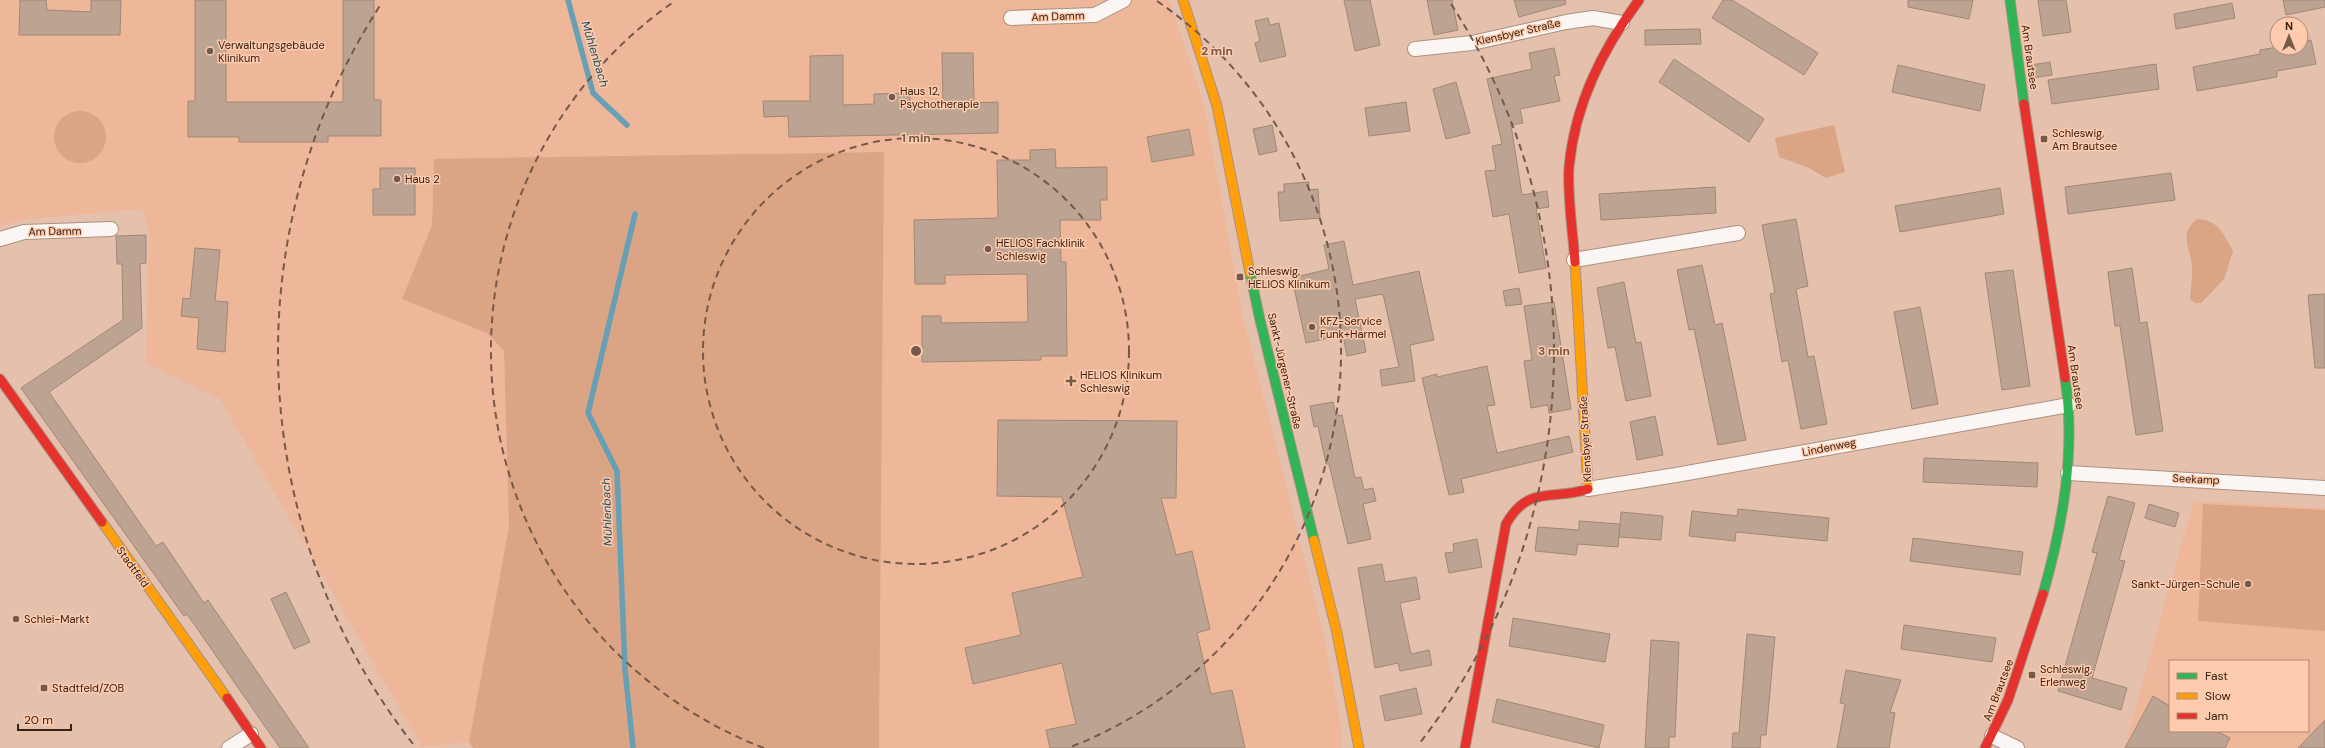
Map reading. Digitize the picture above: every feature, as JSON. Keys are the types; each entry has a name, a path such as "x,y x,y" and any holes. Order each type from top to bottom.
{"street":[{"name":"Am Damm","path":"1011,18 1095,15 1124,0"},
{"name":"Sankt-Jürgener-Straße","path":"1183,0 1217,106 1260,320 1337,633 1357,731 1359,748"},
{"name":"Klensbyer Straße","path":"1465,748 1506,524 1514,510 1527,499 1588,489 1569,168 1578,116 1598,64 1622,23 1639,0"},
{"name":"Am Brautsee","path":"1985,748 1992,736 2032,632 2056,545 2068,473 2071,436 2069,405 2034,180 2010,0"},
{"name":"Klensbyer Straße","path":"1415,49 1472,42 1566,22 1593,18 1622,23"},
{"name":"Am Damm","path":"0,239 24,232 111,229"},
{"path":"1574,260 1738,233"},
{"name":"Stadtfeld","path":"0,379 197,655 261,748"},
{"name":"Lindenweg","path":"1588,489 1676,475 2035,409 2069,405"},
{"name":"Seekamp","path":"2068,473 2325,488"},
{"path":"229,748 251,734"},
{"path":"1992,736 2017,748"}],"shaded area":[{"name":"HELIOS Klinikum Schleswig","path":"0,0 1169,0 1204,105 1242,313 1322,628 1341,726 1342,748 879,748 884,152 434,160 432,225 402,299 487,333 504,350 509,527 469,742 422,747 220,399 146,363 149,231 142,209 26,219 0,226"},
{"path":"80,111 90,113 98,119 104,127 106,137 104,147 98,155 90,161 80,163 70,161 62,155 56,147 54,137 56,127 62,119 70,113"},
{"path":"1834,125 1845,172 1826,178 1809,168 1779,157 1775,138"},
{"path":"884,152 879,748 473,748 469,742 509,527 504,351 487,333 402,299 432,225 434,159"},
{"path":"2197,219 2210,222 2220,229 2233,251 2224,279 2201,303 2195,303 2190,299 2192,265 2187,240 2188,230 2191,224"},
{"name":"Sankt-Jürgen-Schule","path":"2194,501 2325,508 2325,748 2124,748"},
{"path":"2203,504 2325,510 2325,631 2198,621"}],"building":[{"path":"20,0 46,0 47,10 91,12 91,0 121,0 120,35 19,35"},
{"name":"Verwaltungsgebäude Klinikum","path":"195,0 226,0 226,102 343,102 343,0 374,0 374,100 381,100 381,136 328,136 328,142 239,142 239,137 188,137 188,101 195,101"},
{"path":"1344,0 1370,0 1380,45 1355,51"},
{"path":"1427,0 1452,0 1458,30 1434,35"},
{"path":"1514,0 1565,0 1566,4 1519,17"},
{"path":"1723,0 1732,0 1818,53 1804,75 1712,18"},
{"path":"1908,0 1973,0 1969,19 1908,7"},
{"path":"2038,0 2066,0 2071,32 2043,36"},
{"path":"2283,0 2325,0 2325,7 2286,15"},
{"path":"2232,3 2235,18 2176,29 2174,14"},
{"path":"1268,18 1270,25 1279,23 1286,56 1260,62 1255,43 1260,41 1255,21"},
{"path":"1700,29 1701,44 1645,45 1645,30"},
{"path":"2309,40 2311,40 2316,64 2277,71 2277,77 2197,91 2193,67 2260,54 2260,50 2269,48 2269,56 2309,56"},
{"path":"1554,48 1560,75 1554,76 1560,101 1520,109 1523,123 1511,125 1522,195 1547,191 1549,207 1536,209 1546,268 1519,273 1509,214 1493,217 1485,171 1496,170 1492,146 1502,144 1487,79 1532,69 1529,53"},
{"name":"Haus 12, Psychotherapie","path":"942,53 973,53 974,103 998,102 998,133 789,137 788,116 764,117 763,101 810,101 810,56 843,55 843,105 874,104 874,94 910,93 910,104 943,103"},
{"path":"1674,59 1764,119 1749,142 1659,82"},
{"path":"2050,62 2052,75 2032,78 2031,65"},
{"path":"2156,64 2159,89 2052,104 2048,80"},
{"path":"1898,65 1985,85 1980,111 1892,92"},
{"path":"1456,82 1470,133 1446,139 1433,89"},
{"path":"1406,102 1410,131 1369,136 1365,108"},
{"path":"1272,125 1277,151 1259,155 1253,129"},
{"path":"1189,129 1194,155 1152,162 1147,137"},
{"name":"HELIOS Fachklinik Schleswig","path":"1055,149 1056,168 1107,167 1107,200 1100,200 1101,220 1060,220 1061,262 1066,262 1067,356 1041,356 1041,360 922,362 922,316 941,316 941,323 1028,322 1027,274 945,275 945,284 915,284 914,220 998,218 997,160 1030,160 1030,150"},
{"name":"Haus 2","path":"380,168 415,168 415,215 373,215 373,189 380,189"},
{"path":"2171,173 2175,200 2068,214 2065,187"},
{"path":"1309,182 1309,190 1318,189 1320,218 1280,221 1278,192 1284,192 1284,184"},
{"path":"1715,187 1716,213 1601,220 1599,194"},
{"path":"2000,188 2004,214 1900,232 1895,206"},
{"path":"1796,219 1808,286 1796,289 1808,357 1814,356 1827,424 1801,429 1788,360 1782,362 1770,294 1775,293 1762,225"},
{"path":"146,235 146,263 140,264 142,328 49,392 156,546 163,542 204,603 208,600 309,748 280,748 187,614 184,616 21,388 123,320 122,264 117,264 116,236"},
{"path":"1344,241 1353,285 1419,271 1434,340 1410,345 1415,381 1382,386 1380,370 1399,367 1383,294 1355,299 1366,352 1347,356 1343,335 1306,343 1292,278 1329,269 1324,245"},
{"path":"195,248 220,250 215,301 228,302 225,352 197,349 199,318 181,316 183,298 190,299"},
{"path":"1702,265 1715,325 1722,323 1746,440 1718,445 1694,329 1689,330 1677,270"},
{"path":"2132,268 2140,323 2147,322 2163,431 2136,435 2120,326 2115,326 2108,272"},
{"path":"2013,270 2030,386 2002,390 1985,273"},
{"path":"1624,282 1636,343 1641,342 1651,396 1626,401 1615,347 1608,348 1597,288"},
{"path":"1519,288 1522,304 1506,306 1503,291"},
{"path":"2325,294 2325,368 2315,368 2308,295"},
{"path":"1554,302 1571,409 1549,413 1548,405 1531,408 1524,361 1532,360 1524,306"},
{"path":"1920,307 1938,404 1912,409 1894,312"},
{"path":"1487,366 1495,405 1487,406 1497,453 1569,436 1573,452 1461,479 1464,492 1449,495 1422,378 1437,374 1437,377"},
{"path":"1333,402 1336,416 1342,415 1355,478 1361,477 1364,490 1373,488 1376,501 1363,504 1371,539 1348,544 1329,464 1326,464 1318,426 1314,427 1310,406"},
{"path":"1655,416 1663,455 1637,460 1630,422"},
{"path":"998,420 1177,421 1176,498 1161,498 1176,555 1192,551 1210,629 1197,633 1211,694 1232,690 1245,748 1050,748 1046,730 1076,724 1062,663 973,684 965,648 1021,635 1012,593 1083,577 1062,497 997,496"},
{"path":"1924,458 2038,463 2037,487 1923,482"},
{"path":"2108,496 2135,503 2119,560 2125,561 2092,678 2127,688 2121,710 2058,691 2097,553 2092,552"},
{"path":"2149,504 2179,513 2175,527 2145,518"},
{"path":"1738,509 1829,518 1827,541 1736,532 1735,541 1689,536 1692,511 1737,516"},
{"path":"1621,512 1663,516 1661,540 1619,537"},
{"path":"1579,521 1620,524 1618,547 1578,544 1576,555 1535,551 1538,527 1579,530"},
{"path":"1913,538 2023,552 2020,575 1910,561"},
{"path":"1477,539 1482,567 1449,573 1445,553 1454,552 1453,544"},
{"path":"1382,564 1385,582 1416,577 1420,599 1400,603 1411,654 1429,650 1432,665 1400,671 1398,663 1375,668 1358,568"},
{"path":"286,592 310,642 294,649 271,599"},
{"path":"1513,618 1610,634 1605,662 1509,646"},
{"path":"1904,625 1996,638 1992,662 1901,649"},
{"path":"1747,634 1775,637 1766,735 1761,735 1760,748 1732,748 1733,733 1739,733"},
{"path":"1651,640 1679,642 1675,737 1669,737 1669,748 1645,748"},
{"path":"1846,670 1901,680 1890,712 1895,713 1889,748 1837,748 1845,704 1840,703"},
{"path":"1416,688 1422,714 1385,721 1380,696"},
{"path":"2153,696 2169,705 2169,732 2218,732 2230,738 2225,748 2125,748"},
{"path":"1497,699 1604,725 1599,748 1492,722"},
{"path":"2325,720 2325,748 2298,748"}],"waterway":[{"name":"Mühlenbach","path":"568,0 593,93 627,125"},
{"name":"Mühlenbach","path":"633,748 625,669 617,471 588,413 635,214"}],"traffic: fast":[{"path":"2010,0 2024,104"},
{"path":"1250,273 1260,320 1314,540"},
{"path":"2043,594 2062,514 2066,487 2069,433 2065,378"}],"traffic: slow":[{"path":"1183,0 1217,106 1250,273"},
{"path":"1575,262 1588,489"},
{"path":"102,522 227,698"},
{"path":"1314,540 1337,633 1359,748"}],"traffic: jam":[{"path":"1575,262 1569,202 1569,167 1577,121 1592,79 1602,58 1613,38 1639,0"},
{"path":"2024,104 2065,378"},
{"path":"0,379 102,522"},
{"path":"1465,748 1506,524 1523,503 1542,496 1588,489"},
{"path":"1985,748 2008,700 2043,594"},
{"path":"227,698 261,748"}],"place":[{"name":"Verwaltungsgebäude Klinikum","path":"210,51"},
{"name":"Haus 12, Psychotherapie","path":"892,97"},
{"name":"Schleswig, Am Brautsee","path":"2044,139"},
{"name":"Haus 2","path":"397,179"},
{"name":"HELIOS Fachklinik Schleswig","path":"988,249"},
{"name":"Schleswig, HELIOS Klinikum","path":"1240,277"},
{"name":"KFZ-Service Funk+Harmel","path":"1312,327"},
{"name":"HELIOS Klinikum Schleswig","path":"1071,381"},
{"name":"Sankt-Jürgen-Schule","path":"2248,584"},
{"name":"Schlei-Markt","path":"16,619"},
{"name":"Schleswig, Erlenweg","path":"2032,675"},
{"name":"Stadtfeld/ZOB","path":"44,688"}]}
